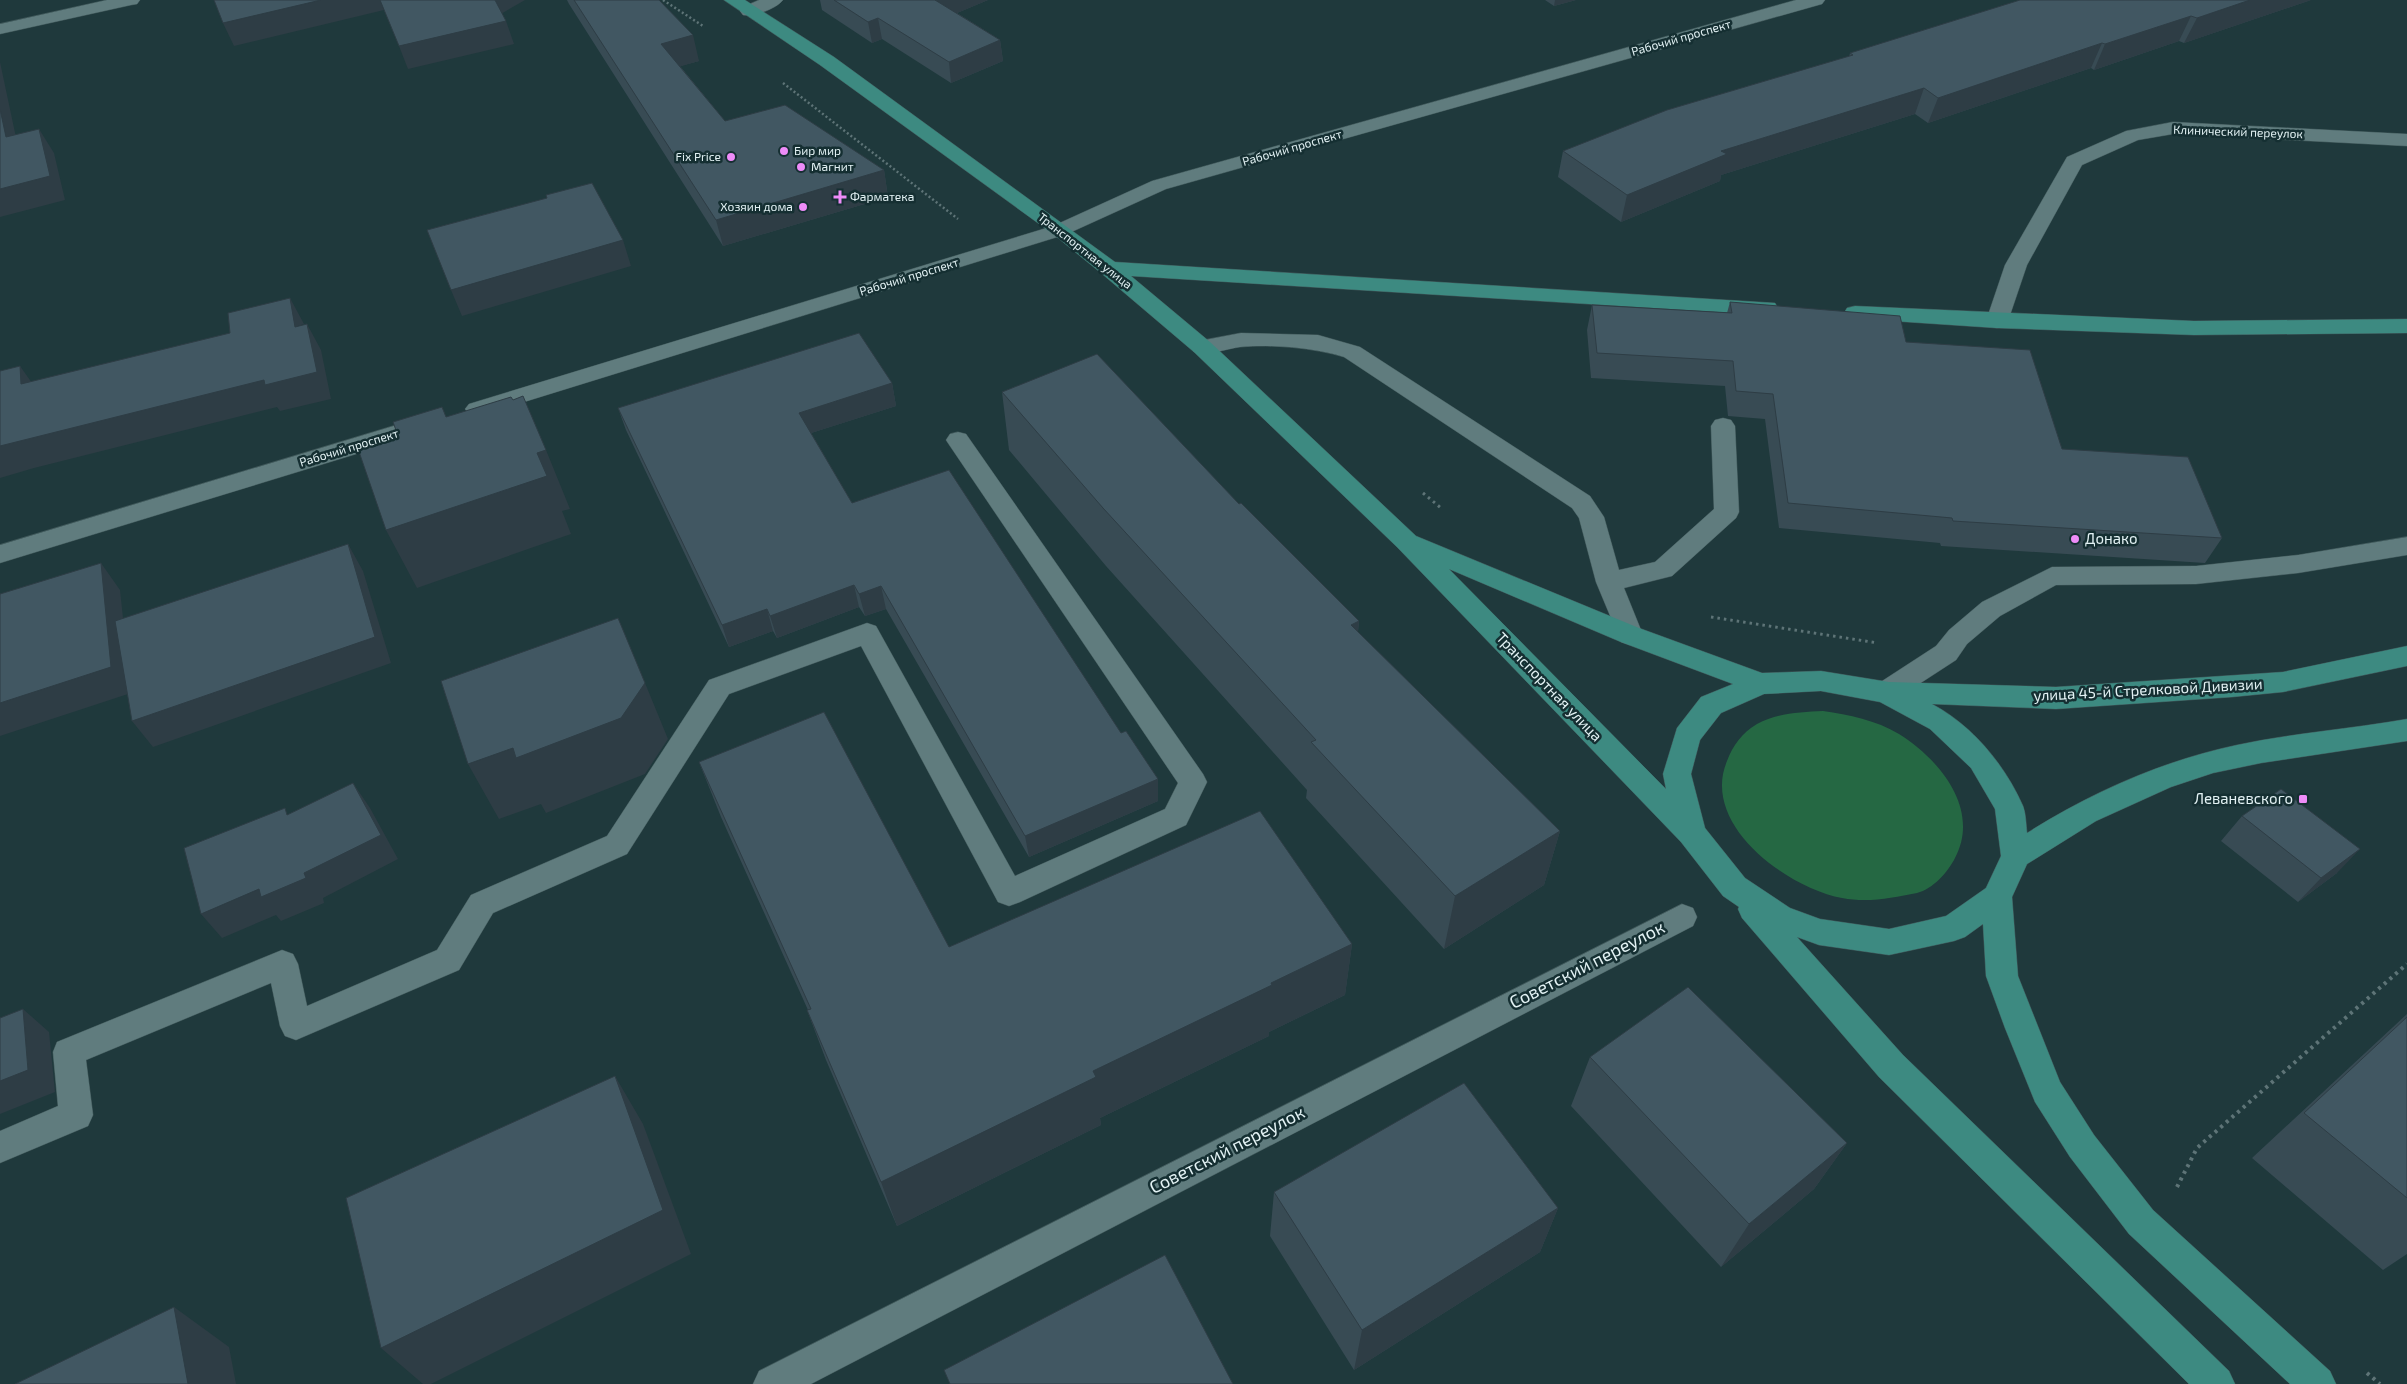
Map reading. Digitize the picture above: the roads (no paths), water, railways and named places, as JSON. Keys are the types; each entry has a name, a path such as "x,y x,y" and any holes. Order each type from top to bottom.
{"main road":[{"name":"Транспортная улица","path":"732,0 827,61 1060,230 1110,268 1202,347 1406,541 1691,833 1734,887 1779,917 1819,932 1889,942 1954,928 1997,897 2016,856 2009,808 1981,760 1940,721 1886,692 1821,680 1761,684 1711,705 1687,736 1676,774 1691,833"},
{"path":"1110,268 1789,309"},
{"path":"1839,312 1997,321 2194,328 2407,326"},
{"name":"Транспортная улица","path":"1406,541 1630,635 1761,684"},
{"name":"улица 45-й Стрелковой Дивизии","path":"1886,692 2056,698 2232,687 2283,682 2407,656"},
{"path":"2016,856 2053,831 2091,810 2178,772 2223,760 2407,730"},
{"path":"1734,887 1891,1066 2216,1384"},
{"path":"1997,897 2002,976 2047,1090 2082,1146 2141,1222 2317,1384"}],"street":[{"path":"0,28 131,0"},
{"path":"749,11 774,0"},
{"name":"Рабочий проспект","path":"0,554 1060,230 1159,185 1816,0"},
{"name":"Клинический переулок","path":"1997,321 2016,265 2074,161 2133,135 2173,128 2407,140"},
{"path":"1202,347 1241,340 1318,342 1352,352 1581,502 1591,517 1609,582 1630,635"},
{"path":"1609,582 1663,570 1727,512 1723,426"},
{"path":"0,1147 76,1115 69,1052 78,1048 282,964 296,1026 448,960 482,904 617,845 719,687 867,633 1009,893 1176,818 1193,782 958,440"},
{"path":"1886,692 1946,654 1958,637 1991,609 2052,576 2196,576 2298,564 2407,546"},
{"name":"Советский переулок","path":"772,1384 1682,916"}],"place":[{"name":"Бир мир","path":"784,151"},
{"name":"Fix Price","path":"731,157"},
{"name":"Магнит","path":"801,167"},
{"name":"Фарматека","path":"840,197"},
{"name":"Хозяин дома","path":"803,207"},
{"name":"Донако","path":"2075,539"},
{"name":"Леваневского","path":"2303,799"}]}
